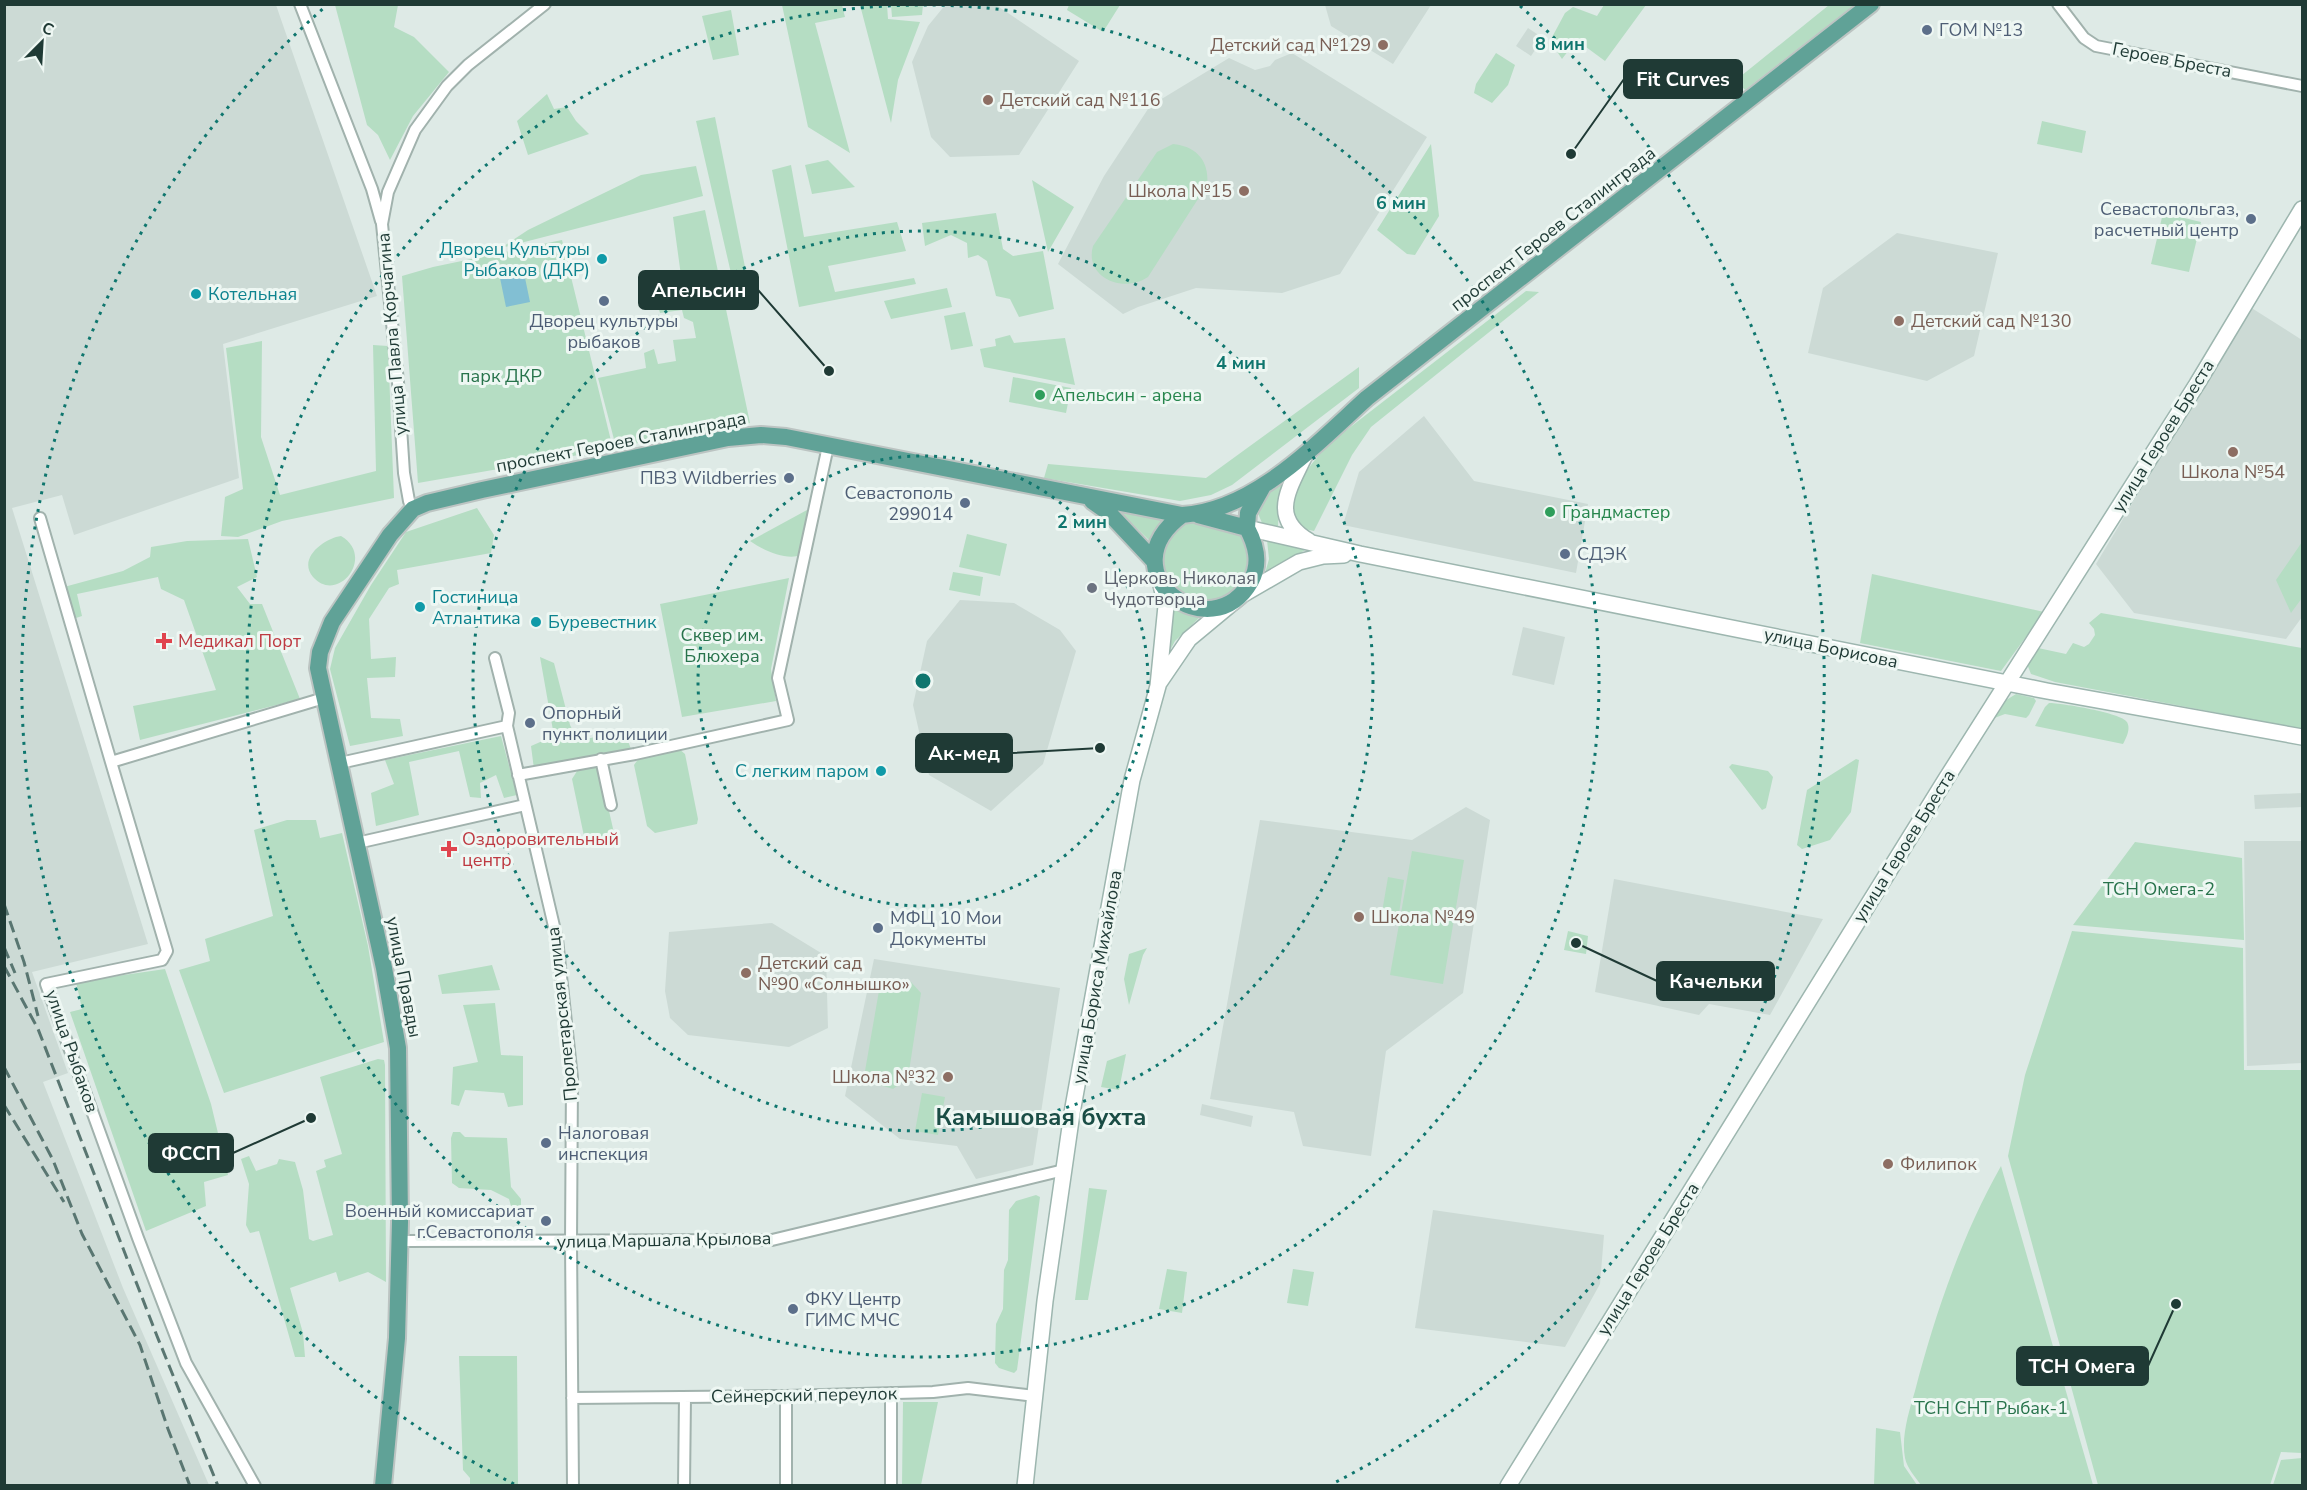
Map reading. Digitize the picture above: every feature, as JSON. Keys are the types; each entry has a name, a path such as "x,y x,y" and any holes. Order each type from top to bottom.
{"main road":[{"name":"проспект Героев Сталинграда","path":"412,509 427,503 482,490 728,438 761,435 786,437 1087,497 1190,515 1216,509 1263,486 1305,455 1367,398 1870,4"},
{"name":"проспект Героев Сталинграда","path":"1247,528 1248,513 1263,486"},
{"name":"проспект Героев Сталинграда","path":"1087,497 1109,513 1154,561"},
{"name":"улица Правды","path":"383,1485 397,1338 400,1241 398,1048 357,843 318,668 324,640 332,622 368,566 412,509"},
{"path":"1190,515 1247,528 1255,543 1257,560 1252,577 1242,595 1216,608 1205,609 1188,605 1174,597 1161,585 1154,561 1157,543 1167,526 1190,515"}],"street":[{"path":"300,4 372,189 382,224"},
{"name":"улица Павла Корчагина","path":"412,509 407,495 404,473 398,381 382,224 388,192 415,130 441,94 468,65 545,4"},
{"name":"Героев Бреста","path":"2058,4 2084,38 2097,46 2302,86"},
{"name":"улица Героев Бреста","path":"1508,1485 2006,683 2197,384 2302,209"},
{"path":"518,775 788,720 778,678 828,446"},
{"path":"1305,455 1286,499 1286,520 1296,533 1314,544"},
{"path":"40,518 111,762 324,698"},
{"name":"улица Борисова","path":"1247,528 1360,554 2006,683 2302,737"},
{"name":"улица Борисова","path":"1242,595 1299,562 1323,556 1360,554"},
{"name":"улица Бориса Михайлова","path":"1025,1485 1064,1170 1132,780 1158,686 1166,606 1161,585"},
{"name":"улица Бориса Михайлова","path":"1158,686 1189,639 1242,595"},
{"name":"Пролетарская улица","path":"495,658 509,713 507,726 557,939 572,1078 573,1485"},
{"path":"340,763 507,726"},
{"path":"601,759 611,805"},
{"name":"улица Рыбаков","path":"111,762 167,951 162,960 46,984 186,1363 255,1485"},
{"path":"357,843 525,805"},
{"name":"улица Маршала Крылова","path":"400,1241 772,1240 1064,1170"},
{"name":"Сейнерский переулок","path":"572,1398 786,1396 945,1391 968,1388 1035,1396"},
{"path":"891,1393 891,1485"},
{"path":"786,1396 786,1485"},
{"path":"684,1485 685,1397"}],"shaded area":[{"path":"5,4 276,5 377,296 223,344 239,478 74,535 62,495 12,508 148,944 32,972 68,1073 43,1082 123,1288 209,1485 5,1485"},
{"name":"Детский сад №116","path":"946,4 996,5 1079,61 1019,155 950,157 931,137 912,62 928,26"},
{"name":"Детский сад №129","path":"1325,4 1431,5 1393,64 1331,26"},
{"path":"1528,28 1543,38 1531,56 1516,46"},
{"name":"Школа №15","path":"1292,53 1427,137 1340,274 1282,293 1196,288 1123,314 1058,264 1104,176 1150,106 1229,58 1255,70 1270,66 1275,60"},
{"name":"Детский сад №130","path":"1897,233 1998,253 1974,356 1927,381 1808,353 1823,288"},
{"name":"Школа №54","path":"2250,307 2302,340 2302,617 2286,639 2134,613 2096,564"},
{"path":"1424,416 1474,481 1588,504 1576,573 1343,525 1359,472"},
{"path":"960,600 1014,603 1060,630 1076,651 1043,764 991,811 929,775 913,705 927,641"},
{"path":"1523,627 1565,637 1554,685 1512,675"},
{"path":"2302,793 2302,807 2255,809 2254,795"},
{"name":"Школа №49","path":"1466,807 1490,820 1463,993 1386,1051 1371,1156 1303,1146 1294,1112 1210,1099 1260,820 1412,840"},
{"path":"2244,841 2302,841 2302,1063 2247,1066"},
{"path":"1614,879 1823,919 1770,1015 1709,1004 1699,1015 1595,992"},
{"name":"Детский сад №90 «Солнышко»","path":"772,923 826,956 828,1028 789,1047 688,1035 670,1018 665,991 669,932"},
{"name":"Школа №32","path":"874,959 1060,988 1033,1165 976,1179 957,1146 900,1139 845,1096"},
{"path":"1202,1104 1253,1116 1251,1127 1200,1115"},
{"path":"1433,1210 1604,1235 1600,1284 1565,1347 1415,1328"}],"green space":[{"path":"1069,4 1120,5 1103,32 1067,10"},
{"path":"335,5 398,5 394,27 414,37 449,72 413,116 390,160 378,135 367,125"},
{"path":"782,5 842,5 845,17 815,23 850,153 808,127"},
{"path":"860,5 887,5 888,19 920,22 898,80 891,123"},
{"path":"891,5 923,5 922,15 892,17"},
{"path":"1604,5 1646,5 1605,61 1575,42 1562,59 1550,41 1565,13 1573,7 1597,16"},
{"path":"1829,5 1854,5 1745,90 1736,80"},
{"path":"731,10 739,55 713,60 702,16"},
{"path":"1496,53 1515,65 1508,85 1492,103 1474,93 1476,84"},
{"path":"547,94 554,109 567,107 576,121 589,134 528,155 517,121"},
{"path":"715,117 753,307 739,308 696,121"},
{"path":"2042,121 2086,131 2082,153 2037,144"},
{"path":"1173,144 1188,148 1200,156 1206,169 1207,185 1148,277 1128,284 1108,280 1094,266 1093,246 1157,152"},
{"path":"1431,144 1439,216 1415,255 1407,254 1377,230"},
{"path":"828,160 855,187 812,194 805,165"},
{"path":"791,165 804,237 897,222 906,251 828,266 835,292 914,278 916,284 799,307 772,170"},
{"path":"696,166 703,196 501,248 528,230 641,175"},
{"path":"1032,180 1074,207 1048,252"},
{"path":"705,210 750,423 616,447 598,378 646,368 644,353 654,349 658,364 676,361 673,340 696,338 693,322 684,318 682,310 660,313 653,290 682,283 673,217"},
{"path":"996,213 1003,249 1013,256 1043,251 1054,309 1019,317 1010,299 996,296 987,261 978,255 968,258 967,243 951,235 925,246 922,223"},
{"path":"2163,213 2201,222 2189,272 2151,264"},
{"name":"парк ДКР","path":"562,240 613,449 418,483 402,276 433,267"},
{"path":"947,288 952,307 891,319 884,301"},
{"path":"1526,291 1539,292 1371,427 1352,455 1314,531 1300,528 1293,516 1293,497 1303,476 1331,442"},
{"path":"965,312 973,346 951,350 944,316"},
{"path":"1010,335 1014,343 1065,338 1075,385 984,367 980,349 996,346 995,339"},
{"path":"262,341 261,437 280,495 376,471 373,345 388,346 394,498 282,521 238,537 221,536 225,497 243,489 226,348"},
{"path":"1359,367 1359,388 1232,485 1211,495 1180,501 1044,478 1048,464 1206,478"},
{"name":"Апельсин - арена","path":"1013,377 1071,388 1066,413 1009,402"},
{"path":"1289,474 1279,496 1278,527 1262,523 1257,511 1267,492"},
{"path":"477,508 494,535 491,553 397,570 399,584 389,588 369,619 371,659 396,657 395,677 367,678 371,718 400,719 403,736 350,746 330,669 335,648 371,585 406,532"},
{"path":"807,510 809,512 801,555 782,556 750,541"},
{"path":"1118,510 1164,519 1152,543"},
{"path":"1190,519 1235,530 1245,540 1252,562 1236,591 1222,599 1207,602 1193,599 1180,592 1170,581 1164,568 1164,554 1170,538"},
{"path":"967,534 1007,544 1000,576 959,567"},
{"path":"341,536 351,545 355,555 354,565 350,574 342,582 333,585 323,584 313,577 308,563 315,550 321,545"},
{"path":"248,539 257,577 237,587 250,604 262,604 300,699 140,740 133,706 216,690 184,600 161,589 158,577 77,594 82,616 73,619 64,587 123,571 150,557 151,547 187,541"},
{"path":"1267,540 1308,548 1264,577 1269,559"},
{"path":"2302,542 2302,598 2291,613 2276,580"},
{"path":"953,572 983,577 980,596 949,590"},
{"path":"1872,574 2044,612 2001,671 1860,643"},
{"name":"Сквер им. Блюхера","path":"789,578 771,669 776,701 682,717 660,604"},
{"path":"1174,605 1201,616 1175,641 1165,660"},
{"path":"2101,613 2302,648 2302,729 2055,682 2031,674 2027,664 2038,648 2066,654 2073,643 2084,647 2089,644 2095,635 2089,623"},
{"path":"540,657 554,663 570,725 577,739 591,738 623,728 631,749 534,769 531,746 554,736"},
{"path":"2016,694 2034,698 2036,701 2026,718 2005,714 1989,720 1995,707"},
{"path":"2049,703 2091,709 2123,719 2127,722 2128,733 2123,744 2035,726"},
{"path":"501,736 517,795 504,798 496,775 480,783 481,798 470,797 459,751 409,762 419,815 376,826 371,793 394,784 385,760"},
{"path":"678,748 685,754 698,819 697,824 655,833 647,826 634,765 639,758"},
{"path":"1856,759 1859,760 1851,812 1830,840 1802,849 1797,845 1807,790"},
{"path":"1732,764 1768,771 1773,777 1766,808 1762,810 1729,767"},
{"path":"593,765 600,771 614,833 611,842 591,845 585,841 572,779 579,768"},
{"path":"287,820 316,820 320,838 342,833 368,946 384,1042 224,1093 179,970 210,961 205,939 273,916 254,830"},
{"name":"ТСН Омега-2","path":"2135,842 2242,858 2244,940 2073,925"},
{"path":"1412,851 1464,860 1443,984 1390,975"},
{"path":"1388,877 1404,880 1398,920 1381,918"},
{"path":"1568,931 1588,936 1586,954 1564,950"},
{"path":"2072,931 2243,948 2244,1070 2302,1070 2302,1453 2281,1452 2270,1485 2098,1485 2008,1156 2025,1075"},
{"path":"1147,948 1129,1005 1124,979 1129,954"},
{"path":"492,965 500,990 442,994 438,975"},
{"path":"165,969 211,1104 228,1175 204,1182 206,1206 146,1231 70,1012 82,1009 76,982"},
{"path":"896,979 911,982 921,993 908,1078 893,1089 873,1083 865,1071 880,985"},
{"path":"495,1003 501,1055 523,1056 523,1105 508,1107 504,1093 465,1090 459,1106 451,1104 453,1067 478,1062 463,1005"},
{"path":"1126,1054 1119,1090 1101,1087 1107,1061"},
{"path":"378,1059 384,1060 385,1065 386,1282 368,1272 339,1282 336,1272 290,1288 303,1333 305,1357 295,1357 259,1231 250,1233 246,1225 249,1184 241,1159 249,1156 256,1171 277,1164 279,1159 295,1162 303,1190 309,1239 313,1241 333,1235 316,1171 326,1167 324,1160 342,1154 320,1077"},
{"path":"922,1093 945,1097 938,1135 915,1131"},
{"path":"453,1132 460,1132 465,1137 507,1138 511,1187 521,1199 521,1219 514,1217 509,1199 491,1190 459,1188 452,1183 451,1138"},
{"name":"ТСН СНТ Рыбак-1","path":"2001,1166 2093,1485 1921,1485 1906,1462 1904,1441 1906,1424 1931,1333 1962,1247"},
{"path":"1089,1188 1107,1190 1088,1300 1075,1300"},
{"path":"1036,1195 1040,1197 1017,1370 1014,1373 999,1368 995,1363 996,1324 1003,1309 1004,1270 1008,1260 1009,1210 1016,1201"},
{"path":"1167,1269 1187,1272 1182,1313 1159,1309"},
{"path":"1293,1269 1314,1272 1308,1306 1287,1303"},
{"path":"459,1356 517,1356 518,1485 470,1485 470,1478 463,1470"},
{"path":"903,1402 938,1402 921,1485 902,1485"},
{"path":"1876,1428 1900,1432 1904,1466 1917,1485 1874,1485"},
{"path":"2302,1458 2302,1485 2273,1485 2281,1460"}],"water":[{"path":"524,273 530,302 506,307 500,278"}],"railway":[{"path":"4,904 24,962 38,1016"},
{"path":"4,947 15,973"},
{"path":"4,966 38,1029 218,1486"},
{"path":"4,1067 53,1160 82,1234 140,1345 190,1486"},
{"path":"4,1105 64,1202"}],"place":[{"name":"ГОМ №13","path":"1927,30"},
{"name":"Детский сад №129","path":"1383,45"},
{"name":"Детский сад №116","path":"988,100"},
{"name":"Fit Curves","path":"1571,154"},
{"name":"Школа №15","path":"1244,191"},
{"name":"Севастопольгаз, расчетный центр","path":"2251,219"},
{"name":"Дворец Культуры Рыбаков (ДКР)","path":"602,259"},
{"name":"Котельная","path":"196,294"},
{"name":"Дворец культуры рыбаков","path":"604,301"},
{"name":"Детский сад №130","path":"1899,321"},
{"name":"Апельсин","path":"829,371"},
{"name":"Апельсин - арена","path":"1040,395"},
{"name":"Школа №54","path":"2233,452"},
{"name":"ПВЗ Wildberries","path":"789,478"},
{"name":"Севастополь 299014","path":"965,503"},
{"name":"Грандмастер","path":"1550,512"},
{"name":"СДЭК","path":"1565,554"},
{"name":"Церковь Николая Чудотворца","path":"1092,588"},
{"name":"Гостиница Атлантика","path":"420,607"},
{"name":"Буревестник","path":"536,622"},
{"name":"Медикал Порт","path":"164,641"},
{"name":"Опорный пункт полиции","path":"530,723"},
{"name":"Ак-мед","path":"1100,748"},
{"name":"С легким паром","path":"881,771"},
{"name":"Оздоровительный центр","path":"449,849"},
{"name":"Школа №49","path":"1359,917"},
{"name":"МФЦ 10 Мои Документы","path":"878,928"},
{"name":"Качельки","path":"1576,943"},
{"name":"Детский сад №90 «Солнышко»","path":"746,973"},
{"name":"Школа №32","path":"948,1077"},
{"name":"ФССП","path":"311,1118"},
{"name":"Налоговая инспекция","path":"546,1143"},
{"name":"Филипок","path":"1888,1164"},
{"name":"Военный комиссариат г.Севастополя","path":"546,1221"},
{"name":"ТСН Омега","path":"2176,1304"},
{"name":"ФКУ Центр ГИМС МЧС","path":"793,1309"}],"district":[{"name":"Камышовая бухта","path":"1041,1117"}]}
